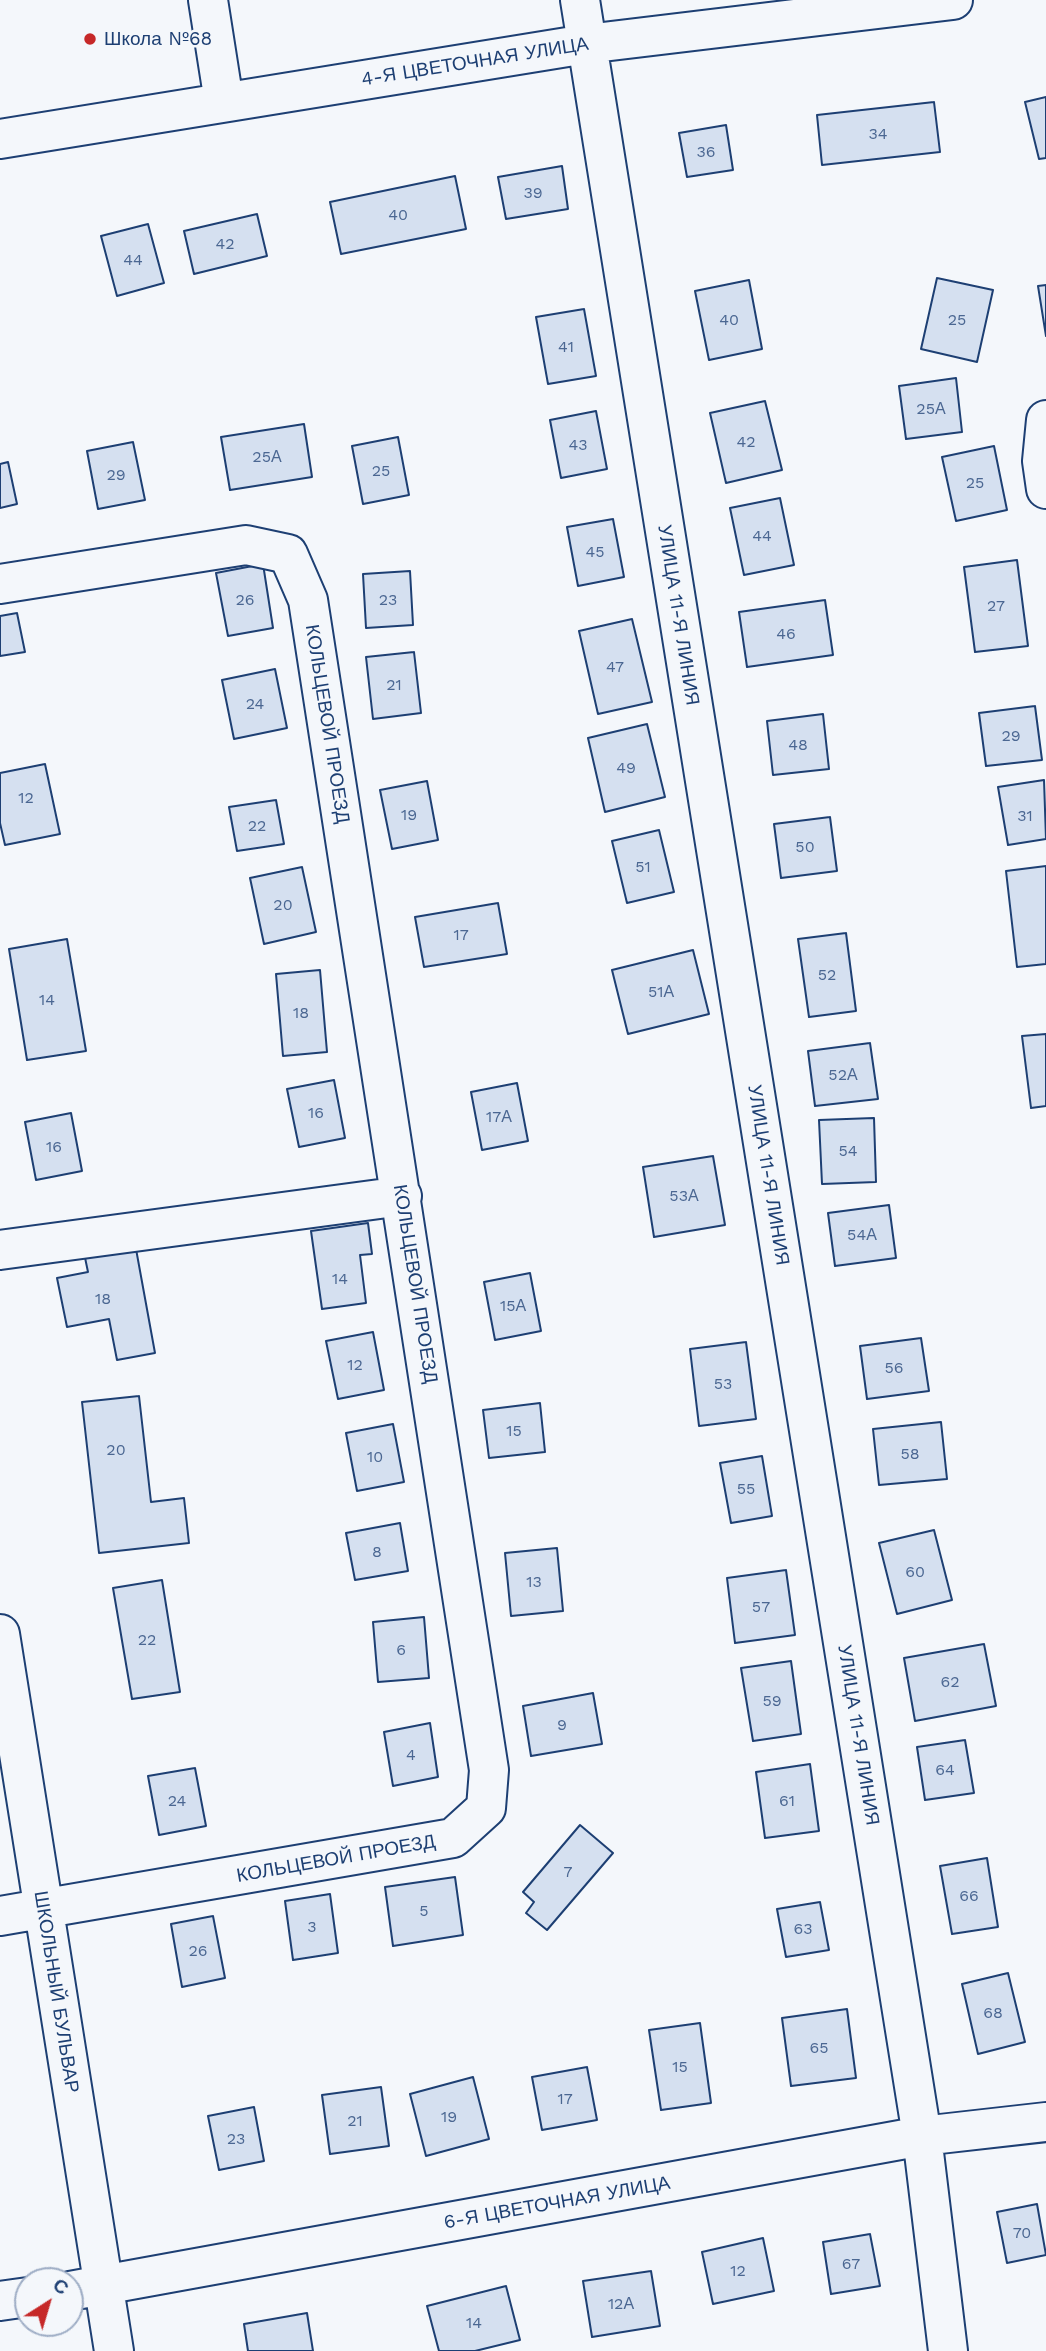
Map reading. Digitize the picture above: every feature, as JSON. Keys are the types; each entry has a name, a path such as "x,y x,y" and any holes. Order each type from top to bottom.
{"street":[{"path":"208,0 224,102"},
{"name":"УЛИЦА 11-Я ЛИНИЯ","path":"580,0 922,2136 948,2351"},
{"name":"4-Я ЦВЕТОЧНАЯ УЛИЦА","path":"0,139 586,44 953,0"},
{"path":"1046,420 1042,461 1046,489"},
{"name":"КОЛЬЦЕВОЙ ПРОЕЗД","path":"0,584 246,545 288,554 308,600 489,1770 486,1808 453,1838 0,1916"},
{"path":"0,1250 402,1196"},
{"name":"ШКОЛЬНЫЙ БУЛЬВАР","path":"0,1634 43,1910 87,2288 114,2351"},
{"name":"6-Я ЦВЕТОЧНАЯ УЛИЦА","path":"87,2288 922,2136 1046,2123"}],"building":[{"path":"1046,97 1046,158 1039,159 1025,102"},
{"path":"934,102 940,152 822,165 817,115"},
{"path":"726,125 733,170 687,177 679,133"},
{"path":"562,166 568,209 506,219 498,177"},
{"path":"455,176 466,229 341,254 330,202"},
{"path":"257,214 267,256 194,274 184,231"},
{"path":"148,224 164,283 117,296 101,236"},
{"path":"937,278 993,290 977,362 921,349"},
{"path":"749,280 762,349 709,360 695,291"},
{"path":"1046,285 1046,336 1038,286"},
{"path":"584,309 596,376 548,384 536,317"},
{"path":"956,378 962,432 906,439 899,386"},
{"path":"765,401 782,470 726,483 710,413"},
{"path":"596,411 607,469 561,478 550,420"},
{"path":"304,424 312,477 230,490 221,437"},
{"path":"398,437 409,495 363,504 352,446"},
{"path":"133,442 145,500 98,509 87,451"},
{"path":"994,446 1007,510 956,521 942,457"},
{"path":"8,462 17,504 0,508 0,464"},
{"path":"780,498 794,565 744,575 730,508"},
{"path":"613,519 624,577 578,586 567,527"},
{"path":"1017,560 1028,646 975,652 964,567"},
{"path":"263,564 273,628 228,636 216,573"},
{"path":"410,571 413,625 366,628 363,574"},
{"path":"825,600 833,655 747,667 739,612"},
{"path":"17,613 25,652 0,656 0,616"},
{"path":"632,619 652,702 598,714 579,631"},
{"path":"414,652 421,713 373,719 366,657"},
{"path":"275,669 287,728 234,739 222,680"},
{"path":"1035,706 1042,760 986,766 979,713"},
{"path":"823,714 829,769 773,775 767,721"},
{"path":"647,724 665,797 605,812 588,738"},
{"path":"45,764 60,834 5,845 0,823 0,773"},
{"path":"1044,780 1046,839 1008,845 998,787"},
{"path":"427,781 438,840 392,849 380,790"},
{"path":"276,800 284,844 237,851 229,807"},
{"path":"830,817 837,871 781,878 774,824"},
{"path":"659,830 674,892 627,903 612,841"},
{"path":"1046,866 1046,964 1017,967 1006,871"},
{"path":"302,867 316,932 264,944 250,878"},
{"path":"498,903 507,954 424,967 415,917"},
{"path":"846,933 856,1011 809,1017 798,939"},
{"path":"67,939 86,1051 27,1060 9,949"},
{"path":"693,950 709,1014 628,1034 612,970"},
{"path":"320,970 327,1052 283,1056 276,974"},
{"path":"1046,1034 1046,1106 1031,1108 1022,1036"},
{"path":"870,1043 878,1099 815,1106 808,1051"},
{"path":"334,1080 345,1138 299,1147 287,1089"},
{"path":"517,1083 528,1141 482,1150 471,1092"},
{"path":"71,1113 82,1171 36,1180 25,1122"},
{"path":"874,1118 876,1182 822,1184 819,1120"},
{"path":"713,1156 725,1225 654,1237 643,1167"},
{"path":"889,1205 896,1258 835,1266 828,1213"},
{"path":"368,1223 372,1254 360,1255 366,1303 322,1309 311,1231"},
{"path":"134,1238 155,1353 117,1360 109,1319 67,1327 57,1278 88,1272 83,1248"},
{"path":"530,1273 541,1331 495,1340 484,1282"},
{"path":"373,1332 384,1390 338,1399 326,1341"},
{"path":"921,1338 929,1391 867,1399 860,1346"},
{"path":"746,1342 756,1419 699,1426 690,1349"},
{"path":"139,1396 151,1502 184,1498 189,1543 99,1553 82,1402"},
{"path":"540,1403 545,1452 489,1458 483,1410"},
{"path":"941,1422 947,1479 879,1485 873,1429"},
{"path":"393,1424 404,1482 357,1491 346,1433"},
{"path":"762,1456 772,1516 731,1523 720,1463"},
{"path":"400,1523 408,1571 355,1580 346,1533"},
{"path":"934,1530 952,1600 897,1614 879,1543"},
{"path":"557,1548 563,1611 511,1616 505,1553"},
{"path":"786,1570 795,1635 735,1643 727,1578"},
{"path":"162,1580 180,1692 132,1699 113,1588"},
{"path":"424,1617 429,1678 378,1682 373,1622"},
{"path":"984,1644 996,1706 915,1721 904,1658"},
{"path":"791,1661 801,1734 753,1741 741,1668"},
{"path":"593,1693 602,1744 531,1756 523,1706"},
{"path":"430,1723 438,1777 393,1786 384,1732"},
{"path":"965,1740 974,1793 925,1800 917,1747"},
{"path":"810,1764 819,1831 765,1838 756,1772"},
{"path":"195,1768 206,1826 159,1835 148,1776"},
{"path":"580,1825 613,1853 547,1930 526,1913 534,1902 523,1892"},
{"path":"987,1858 998,1927 952,1934 940,1866"},
{"path":"455,1877 463,1935 393,1946 385,1887"},
{"path":"330,1894 338,1953 293,1960 285,1901"},
{"path":"820,1902 829,1950 786,1957 777,1909"},
{"path":"213,1916 225,1978 182,1987 171,1924"},
{"path":"1008,1973 1025,2042 978,2054 962,1984"},
{"path":"847,2009 856,2078 791,2086 782,2018"},
{"path":"700,2023 711,2103 661,2110 649,2030"},
{"path":"587,2067 597,2120 542,2130 532,2077"},
{"path":"473,2077 489,2139 426,2156 410,2094"},
{"path":"381,2087 389,2146 330,2154 322,2095"},
{"path":"254,2107 264,2161 219,2170 208,2116"},
{"path":"1037,2204 1046,2255 1007,2263 997,2212"},
{"path":"870,2234 880,2286 831,2294 823,2242"},
{"path":"763,2238 774,2291 713,2304 702,2252"},
{"path":"651,2271 660,2326 592,2337 583,2281"},
{"path":"506,2286 520,2340 475,2351 439,2351 427,2306"},
{"path":"307,2313 313,2351 248,2351 244,2324"}],"place":[{"name":"Школа №68","path":"90,39"}]}
